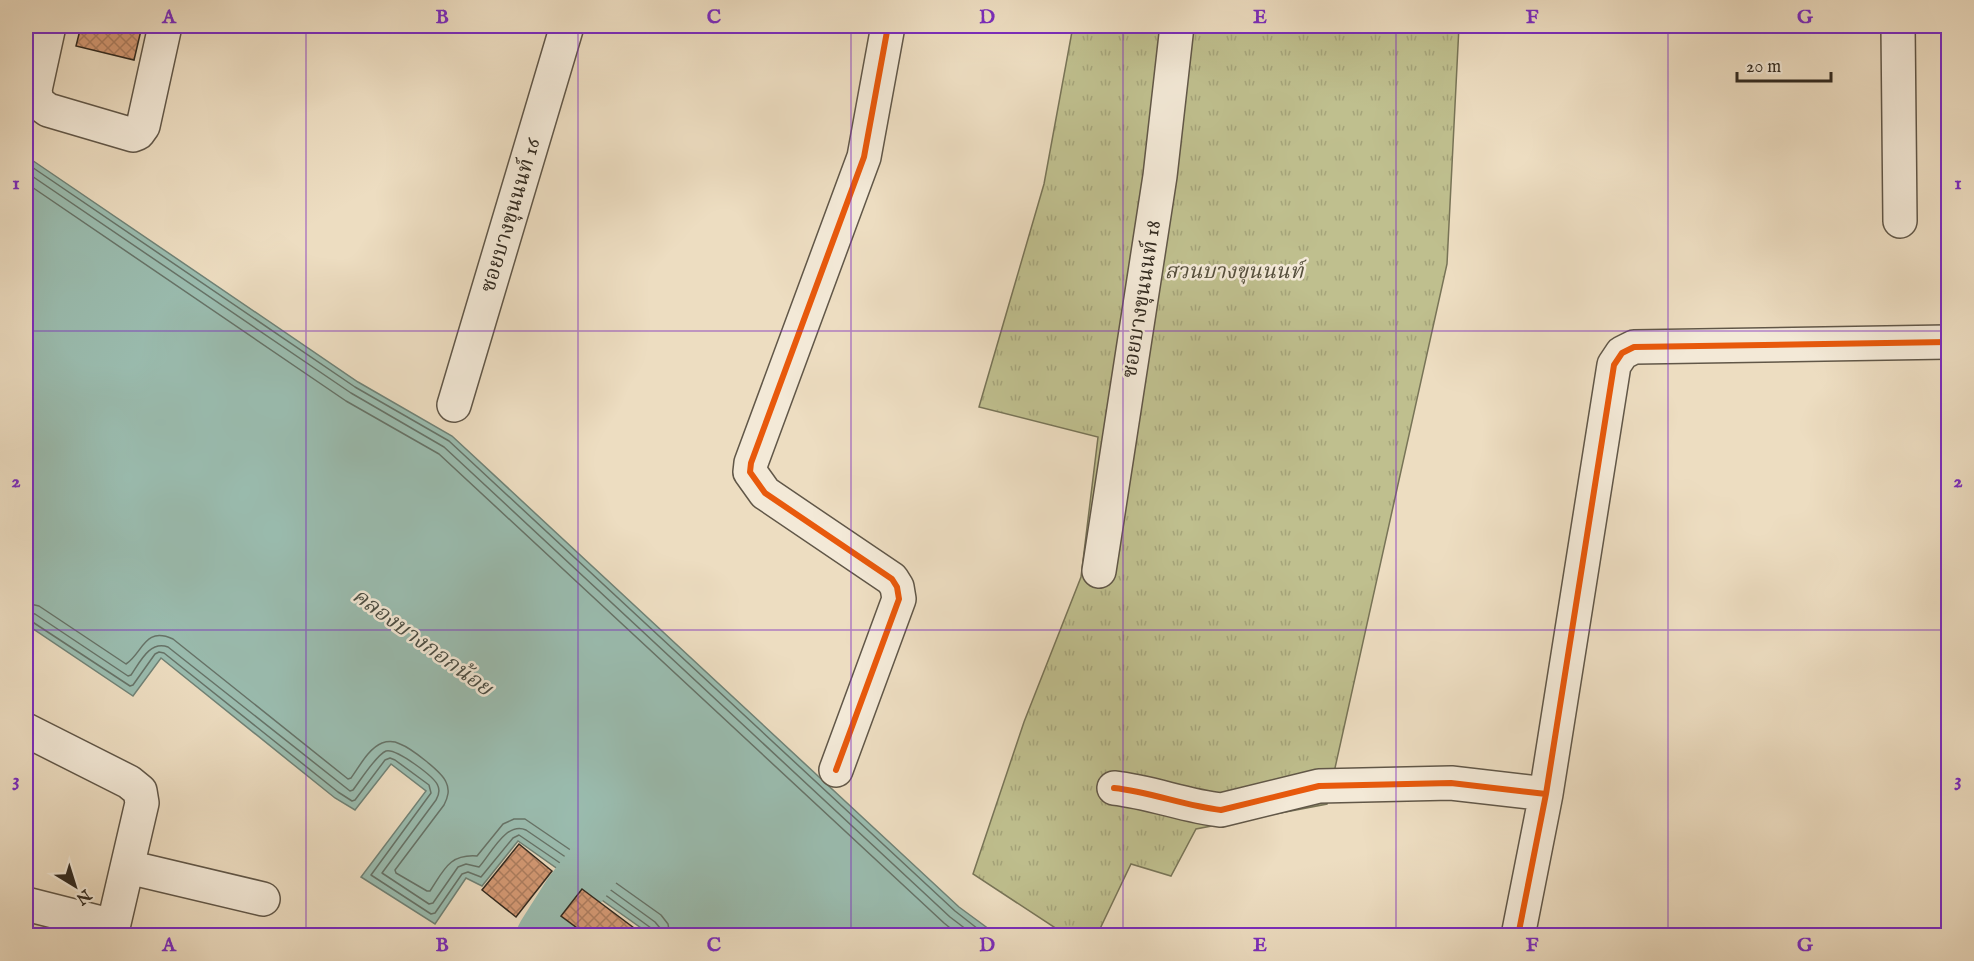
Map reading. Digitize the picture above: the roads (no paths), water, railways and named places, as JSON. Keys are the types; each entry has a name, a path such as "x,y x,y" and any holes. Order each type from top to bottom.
{"street":[{"path":"50,26 35,90 37,102 48,110 133,135 138,134 143,126 165,26"},
{"name":"ซอยบางขุนนนท์ 16","path":"454,405 567,26"},
{"path":"836,770 899,598 897,587 892,579 765,493 750,472 864,157 888,26"},
{"name":"ซอยบางขุนนนท์ 18","path":"1099,571 1160,176 1177,26"},
{"path":"1898,26 1900,221"},
{"path":"1518,936 1546,794 1614,365 1622,353 1634,347 1948,342"},
{"path":"26,730 129,782 140,791 142,803 112,931 26,904"},
{"path":"1114,788 1136,790 1207,809 1221,810 1319,786 1451,783 1546,794"},
{"path":"128,867 263,898"}],"water":[{"name":"คลองบางกอกน้อย","path":"26,156 358,382 452,436 959,907 997,935 651,935 582,886 575,896 549,882 559,870 518,841 482,886 466,878 435,924 361,877 426,791 391,764 355,810 335,798 161,658 133,696 26,624"}],"waterway":[{"path":"545,936 571,895 619,832"}],"park label":[{"name":"สวนบางขุนนนท์","path":"1234,271"}]}
